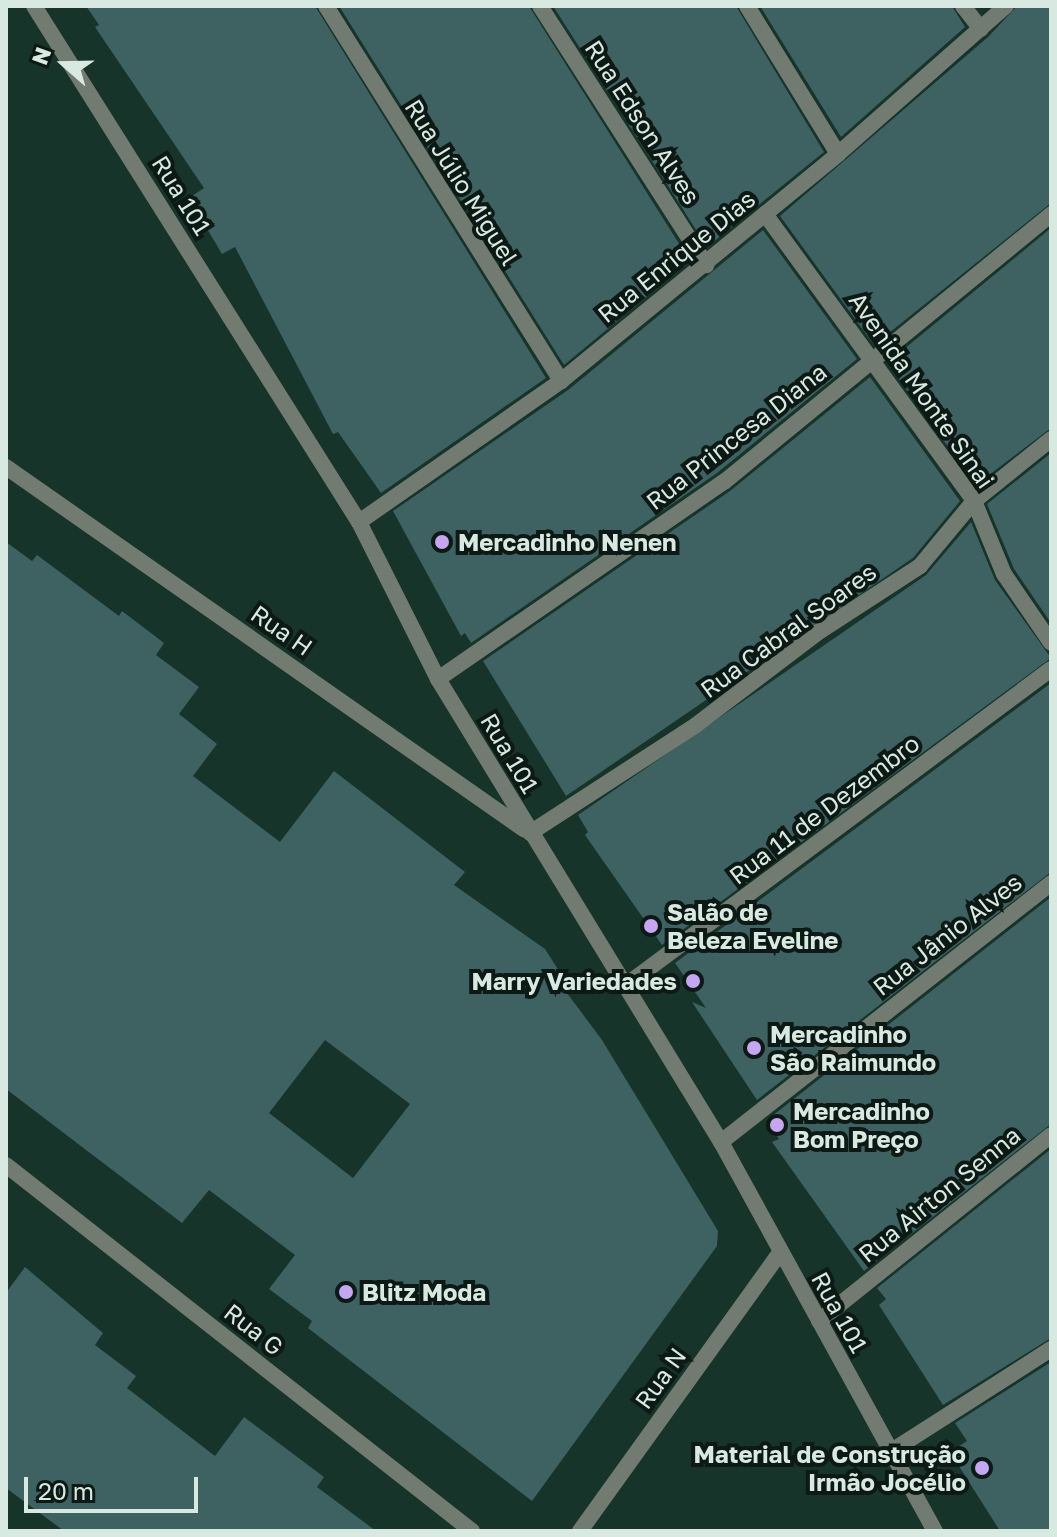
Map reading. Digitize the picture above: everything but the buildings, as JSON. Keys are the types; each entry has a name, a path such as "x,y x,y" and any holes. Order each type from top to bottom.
{"street":[{"name":"Rua 101","path":"34,6 359,522 438,679 721,1142 935,1531"},
{"name":"Rua Júlio Miguel","path":"326,6 561,381"},
{"name":"Rua Edson Alves","path":"540,6 706,265"},
{"path":"747,6 838,154"},
{"path":"963,6 981,29"},
{"name":"Rua Enrique Dias","path":"359,522 561,381 838,154 1006,6"},
{"name":"Avenida Monte Sinai","path":"765,214 855,337 868,362 974,501 1004,574 1051,643"},
{"name":"Rua Princesa Diana","path":"438,679 724,482 1051,214"},
{"name":"Rua Cabral Soares","path":"530,833 696,725 817,633 920,566 974,501 1051,439"},
{"name":"Rua H","path":"6,467 530,833"},
{"name":"Rua 11 de Dezembro","path":"625,986 1051,669"},
{"name":"Rua Jânio Alves","path":"721,1142 1051,883"},
{"name":"Rua Airton Senna","path":"819,1321 1051,1135"},
{"name":"Rua G","path":"6,1165 472,1531"},
{"name":"Rua N","path":"580,1531 780,1253"},
{"path":"890,1452 1051,1349"}],"place":[{"name":"Mercadinho Nenen","path":"442,542"},
{"name":"Salão de Beleza Eveline","path":"651,926"},
{"name":"Marry Variedades","path":"693,981"},
{"name":"Mercadinho São Raimundo","path":"754,1048"},
{"name":"Mercadinho Bom Preço","path":"777,1125"},
{"name":"Blitz Moda","path":"346,1292"},
{"name":"Material de Construção Irmão Jocélio","path":"982,1468"}]}
